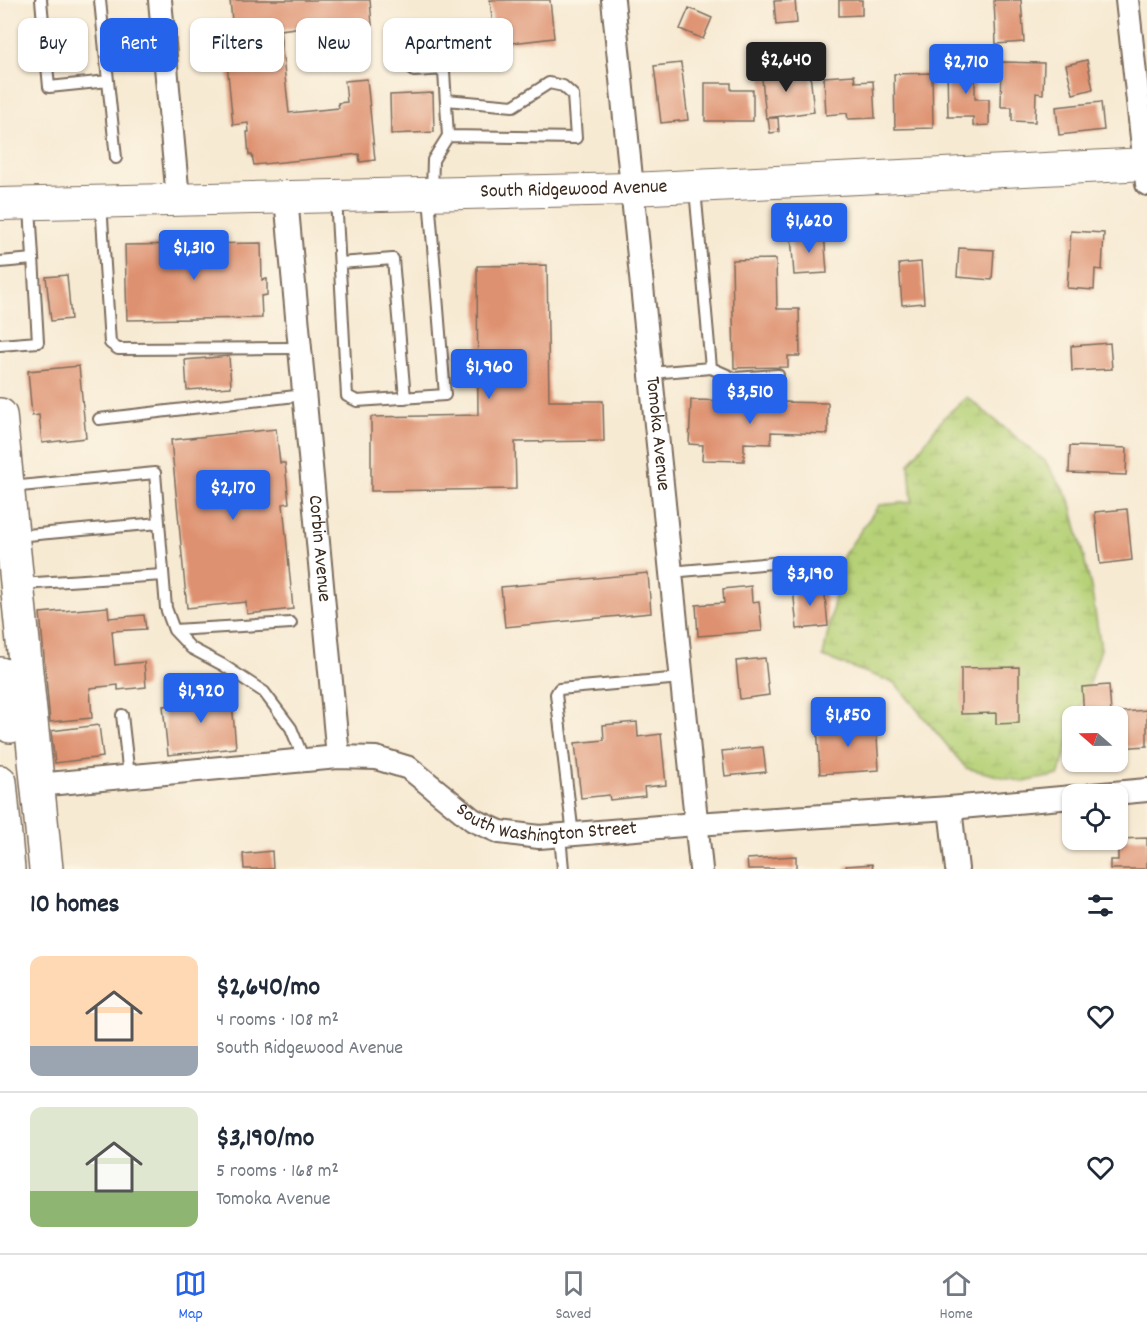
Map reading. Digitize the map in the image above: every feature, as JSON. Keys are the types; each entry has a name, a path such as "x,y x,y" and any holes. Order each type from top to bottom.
{"main road":[{"path":"0,415 46,869"},
{"path":"0,674 7,688 13,760 19,774 37,785"},
{"path":"0,782 8,869"},
{"path":"0,789 18,816 25,869"}],"street":[{"path":"160,0 178,199"},
{"name":"Tomoka Avenue","path":"613,0 701,869"},
{"path":"1127,0 1146,171"},
{"name":"South Ridgewood Avenue","path":"15,203 631,189 1146,171"},
{"name":"Corbin Avenue","path":"286,198 338,757"},
{"name":"South Washington Street","path":"37,785 338,757 376,758 409,768 473,820 500,832 539,837 1062,798"},
{"path":"1128,792 1147,790"},
{"path":"950,808 957,869"}],"lane":[{"path":"41,0 49,87 108,81"},
{"path":"100,0 116,158"},
{"path":"336,197 347,396 357,401 445,395 431,194 433,160 448,136 445,72"},
{"path":"446,100 513,106 549,83 563,86 573,95 576,138 448,136"},
{"path":"694,186 711,368"},
{"path":"100,200 110,344 118,349 300,348"},
{"path":"0,345 39,342 33,259 15,203"},
{"path":"0,262 33,259"},
{"path":"340,263 393,259 405,398"},
{"path":"650,373 711,368 734,378 778,375"},
{"path":"99,419 304,395"},
{"path":"8,488 155,473 166,608 174,630 191,648 223,665 264,692 291,728 304,760"},
{"path":"12,537 159,523"},
{"path":"670,572 772,563"},
{"path":"17,584 163,575"},
{"path":"174,630 291,623"},
{"path":"563,869 566,835 556,693 559,689 681,678"},
{"path":"122,715 129,776"}],"green space":[{"path":"967,397 1045,461 1070,500 1091,587 1101,649 1081,706 1062,706 1062,765 1059,775 1023,782 966,768 895,683 823,657 843,556 879,505 912,502 909,464 943,418"}],"building":[{"path":"230,0 370,0 372,25 371,18 296,18 296,28 284,29 284,18 232,18"},
{"path":"490,0 550,0 554,38 513,43 513,18 492,18"},
{"path":"795,0 797,23 776,25 774,1"},
{"path":"839,0 862,0 862,15 839,16"},
{"path":"994,0 1021,0 1024,42 996,44"},
{"path":"689,8 712,18 703,39 680,29"},
{"path":"1087,60 1093,89 1073,94 1066,65"},
{"path":"1002,62 1044,63 1043,94 1036,93 1035,122 1012,121 1012,107 1001,107"},
{"path":"681,63 688,120 661,123 654,66"},
{"path":"947,65 975,65 975,99 989,99 989,125 973,126 973,117 948,117"},
{"path":"788,66 789,76 810,73 814,112 766,118 761,69"},
{"path":"284,67 289,113 339,108 338,103 347,102 345,81 367,79 375,160 360,162 359,154 254,165 252,155 249,155 248,123 233,125 228,72 284,72"},
{"path":"932,73 933,128 895,129 894,74"},
{"path":"854,75 855,82 873,81 875,118 848,119 847,113 826,115 824,77"},
{"path":"705,83 731,83 731,90 753,90 753,121 705,121"},
{"path":"433,93 434,132 391,134 390,95"},
{"path":"1101,102 1104,130 1059,135 1056,107"},
{"path":"768,118 778,118 779,132 770,133"},
{"path":"1071,231 1104,233 1102,270 1095,269 1094,290 1067,288"},
{"path":"824,232 827,273 794,275 791,235"},
{"path":"261,243 262,280 267,279 267,295 261,296 262,318 127,320 125,245"},
{"path":"959,248 994,250 992,280 957,277"},
{"path":"776,259 777,309 799,309 800,356 788,356 788,367 734,368 732,260"},
{"path":"921,262 924,303 902,305 899,264"},
{"path":"547,265 549,401 603,401 604,441 515,442 516,489 371,491 371,417 478,415 477,266"},
{"path":"67,275 71,319 51,321 46,277"},
{"path":"1110,343 1112,369 1072,371 1071,346"},
{"path":"229,356 231,387 187,390 185,360"},
{"path":"79,366 86,438 42,443 39,415 32,416 28,371"},
{"path":"691,400 828,403 828,434 771,432 771,444 744,443 744,461 702,460 703,445 689,444"},
{"path":"276,429 280,463 285,463 289,503 283,504 293,609 247,614 246,602 187,608 171,440"},
{"path":"1070,446 1127,448 1126,475 1069,473"},
{"path":"1127,509 1132,560 1100,564 1095,512"},
{"path":"648,573 651,613 505,627 501,587"},
{"path":"824,585 828,626 797,629 793,588"},
{"path":"751,586 752,602 759,601 762,631 698,636 696,605 724,603 723,589"},
{"path":"108,607 109,618 144,615 146,629 112,631 115,665 144,662 146,687 118,690 118,685 90,688 92,718 50,722 40,613"},
{"path":"765,658 769,695 740,699 736,661"},
{"path":"1019,667 1019,723 996,724 996,713 961,714 961,668"},
{"path":"1109,685 1110,706 1083,706 1082,687"},
{"path":"231,690 236,748 168,755 163,706 198,703 197,693"},
{"path":"1147,710 1147,746 1128,747 1128,712"},
{"path":"876,721 879,770 820,774 817,725"},
{"path":"637,722 638,737 661,734 666,785 644,787 645,796 610,800 609,795 581,798 575,743 604,740 603,725"},
{"path":"99,725 103,757 55,763 51,731"},
{"path":"763,747 766,772 725,776 722,751"},
{"path":"1147,838 1147,869 1110,869 1110,860 1118,860 1118,850 1128,850 1128,839"},
{"path":"272,851 273,869 244,869 243,854"},
{"path":"796,856 796,869 748,869 747,859"},
{"path":"872,864 873,869 846,869 846,866"}]}
